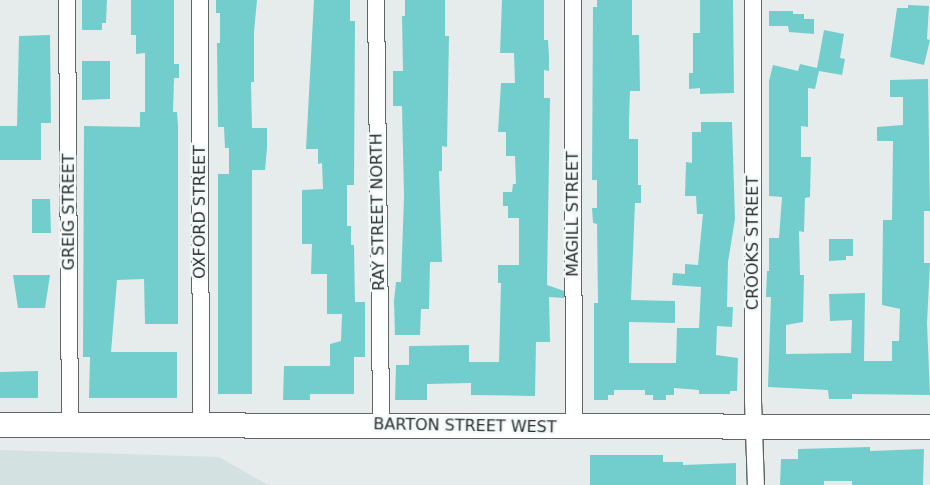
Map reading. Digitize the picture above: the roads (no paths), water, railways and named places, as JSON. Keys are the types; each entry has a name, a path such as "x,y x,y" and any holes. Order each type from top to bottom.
{"street":[{"name":"GREIG STREET","path":"68,0 70,424"},
{"name":"OXFORD STREET","path":"200,0 201,424"},
{"name":"RAY STREET NORTH","path":"376,0 381,425"},
{"name":"MAGILL STREET","path":"573,0 574,428"},
{"name":"CROOKS STREET","path":"753,0 754,427 756,485"},
{"name":"BARTON STREET WEST","path":"0,425 201,424 574,428 930,427"}]}
